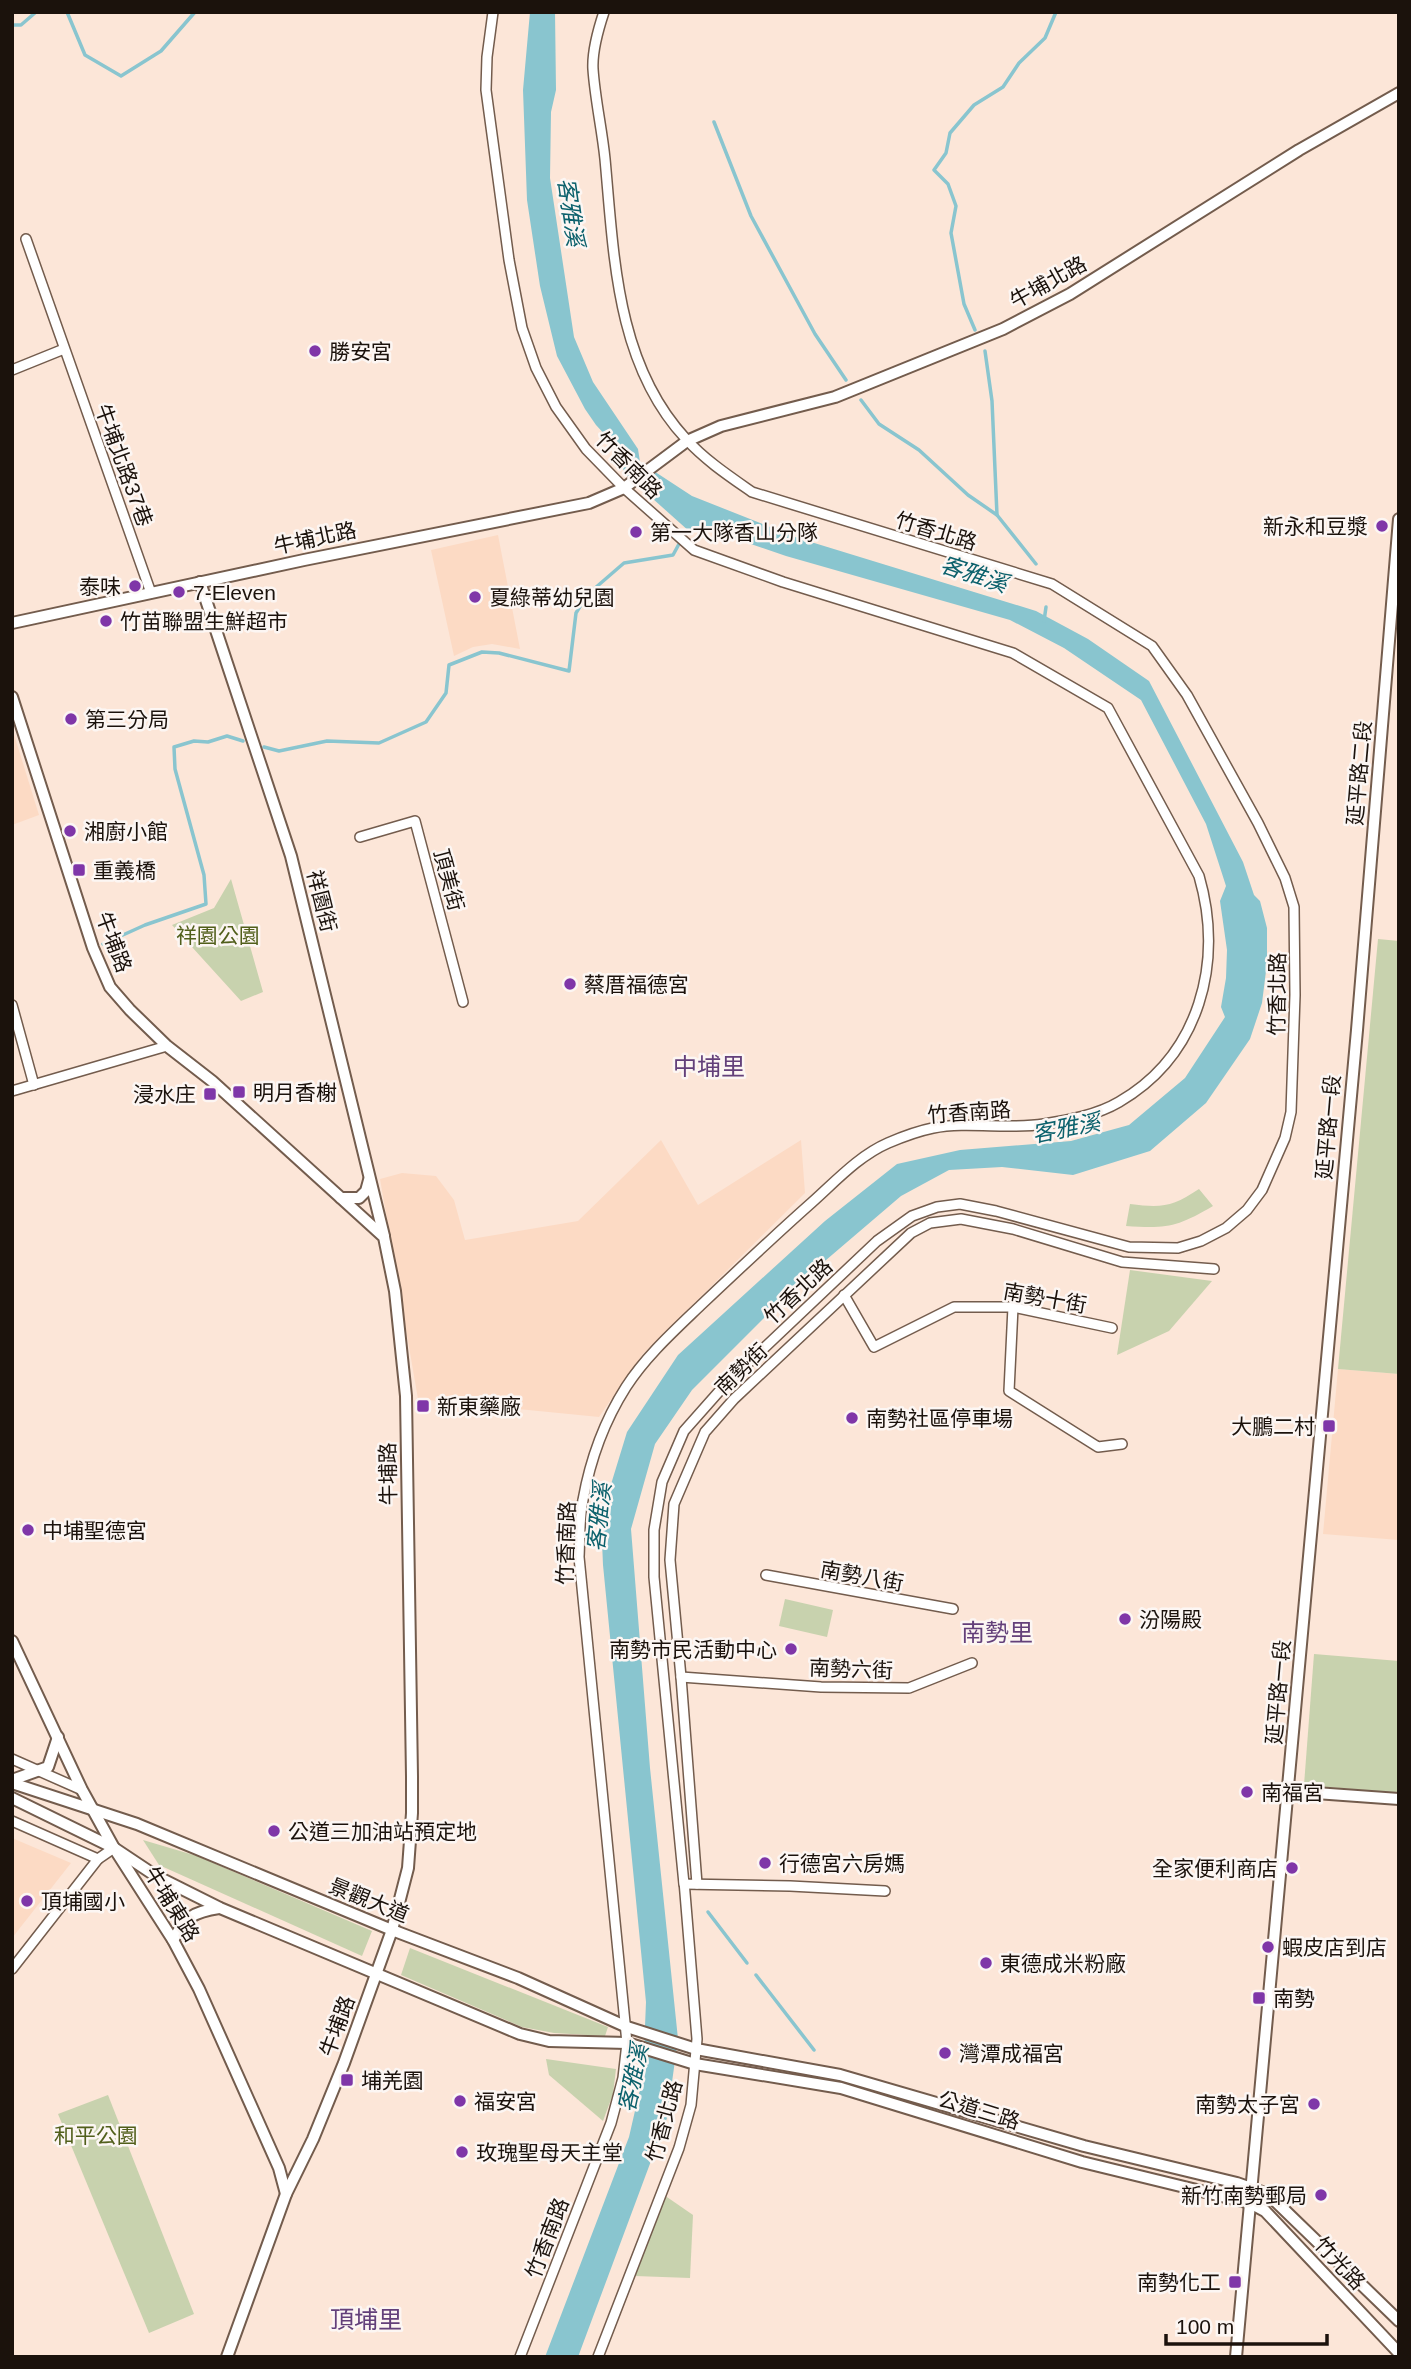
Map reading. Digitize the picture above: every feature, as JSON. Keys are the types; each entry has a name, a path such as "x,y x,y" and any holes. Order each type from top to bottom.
{"street":[{"name":"竹香南路","path":"493,12 486,90 509,260 522,328 536,368 570,429 624,488 694,550 783,582 1013,653 1108,708 1199,876 1208,904 1210,933 1204,990 1186,1036 1144,1084 1119,1102 1074,1118 1041,1125 934,1128 875,1149 780,1230 660,1344 626,1387 597,1445 583,1501 579,1558 628,2043 623,2078 611,2123 520,2357"},
{"name":"竹香北路","path":"598,2357 678,2148 691,2105 695,2064 684,1882 654,1577 653,1530 662,1482 684,1431 723,1387 877,1241 912,1216 937,1207 960,1204 1129,1247 1178,1248 1202,1241 1226,1228 1247,1210 1262,1190 1285,1138 1291,1112 1295,947 1294,907 1274,854 1186,695 1152,646 1052,584 752,492 718,468 687,441 670,421 642,372 620,304 601,119 593,68 598,31 604,12"},
{"name":"牛埔北路","path":"12,623 589,503 624,488 687,441 722,426 835,397 1003,329 1070,294 1299,150 1399,93"},
{"name":"牛埔北路37巷","path":"26,239 151,593"},
{"path":"12,370 64,349"},
{"name":"延平路二段","path":"1357,1030 1399,520"},
{"name":"祥園街","path":"200,582 220,649 291,856 384,1237"},
{"name":"牛埔路","path":"12,697 93,948 110,987 167,1046 212,1081 384,1237 395,1291 406,1396 412,1776 408,1868 391,1930 344,2063 313,2139 286,2194 227,2357"},
{"name":"頂美街","path":"360,837 415,821 463,1002"},
{"path":"12,1005 34,1085"},
{"name":"延平路一段","path":"1236,2357 1357,1030"},
{"path":"12,1091 167,1046"},
{"path":"341,1198 359,1198 366,1191 369,1177"},
{"name":"南勢街","path":"697,1884 670,1560 674,1504 705,1432 734,1399 844,1295 911,1233 930,1223 961,1219 1013,1229 1122,1262 1213,1269"},
{"name":"南勢十街","path":"844,1295 874,1348 954,1307 1013,1307 1112,1328"},
{"path":"1013,1307 1009,1391 1098,1447 1122,1444"},
{"name":"南勢八街","path":"766,1576 953,1609"},
{"name":"牛埔東路","path":"12,1641 82,1790 114,1848 173,1940 223,2040 279,2168 286,2194"},
{"name":"南勢六街","path":"681,1677 821,1687 909,1688 972,1663"},
{"path":"12,1781 48,1767 58,1737"},
{"path":"12,1759 82,1790"},
{"name":"景觀大道","path":"12,1781 137,1824 391,1930 518,1978 627,2027 696,2049"},
{"path":"1288,1791 1399,1799"},
{"path":"12,1798 114,1848 156,1876 220,1908 520,2034 549,2040 628,2043"},
{"path":"12,1821 98,1859"},
{"path":"12,1969 98,1859 114,1848"},
{"path":"684,1882 886,1891"},
{"path":"173,1940 182,1923 192,1915 220,1908"},
{"name":"公道三路","path":"628,2043 695,2064 841,2088 1082,2162 1251,2203"},
{"name":"公道三路","path":"696,2049 840,2075 1084,2146 1252,2188"},
{"name":"竹光路","path":"1252,2188 1268,2194 1399,2321"},
{"name":"竹光路","path":"1251,2203 1265,2211 1397,2351"}],"shaded area":[{"name":"夏綠蒂幼兒園","path":"498,535 520,649 492,644 473,647 454,656 431,550"},
{"path":"12,728 39,815 12,825"},
{"path":"661,1140 698,1205 801,1140 805,1193 642,1355 599,1417 418,1399 380,1179 402,1173 436,1176 454,1200 465,1240 578,1221"},
{"path":"1338,1369 1399,1374 1399,1540 1323,1534"},
{"name":"頂埔國小","path":"12,1838 71,1863 12,1938"}],"green space":[{"name":"祥園公園","path":"231,879 263,992 241,1001 172,925 214,908"},
{"path":"1378,939 1399,941 1399,1374 1338,1369"},
{"path":"1199,1189 1213,1206 1171,1225 1126,1226 1130,1204 1166,1205"},
{"path":"1130,1270 1212,1281 1169,1331 1117,1355"},
{"path":"785,1599 833,1610 827,1637 779,1626"},
{"path":"1314,1654 1399,1661 1399,1793 1304,1785"},
{"path":"143,1840 197,1856 372,1931 362,1956 159,1865"},
{"path":"410,1948 608,2027 605,2036 554,2033 522,2027 401,1975"},
{"path":"546,2059 616,2069 613,2094 603,2121 549,2075"},
{"name":"和平公園","path":"108,2095 194,2314 149,2333 58,2114"},
{"path":"664,2195 693,2215 690,2278 635,2276"}],"water":[{"name":"客雅溪","path":"530,12 555,12 556,90 551,112 550,178 574,337 593,382 638,449 640,462 692,496 798,538 1036,611 1088,639 1149,681 1243,862 1254,895 1260,901 1267,928 1267,963 1262,1003 1250,1039 1206,1103 1150,1151 1073,1175 1002,1167 949,1170 901,1196 798,1284 692,1390 655,1444 631,1529 650,1768 678,2039 667,2118 578,2357 545,2357 629,2137 643,2076 646,2002 603,1565 601,1517 627,1432 678,1355 825,1221 897,1164 960,1150 1071,1141 1129,1125 1185,1078 1225,1017 1221,1007 1227,950 1220,901 1226,886 1206,824 1141,700 1064,648 1010,620 786,556 698,526 690,532 624,473 620,451 585,409 557,356 540,286 527,200 523,90"}],"waterway":[{"path":"12,25 21,25 36,12"},
{"path":"67,12 85,55 121,76 161,51 195,12"},
{"path":"975,330 964,304 951,233 956,206 948,184 934,170 946,153 950,133 974,105 1003,87 1019,63 1045,38 1056,12"},
{"path":"714,122 751,216 815,334 846,380"},
{"path":"985,351 992,401 997,515 1036,564"},
{"path":"861,400 879,424 919,450 968,495 997,515"},
{"path":"264,747 279,751 327,741 379,743 426,722 446,693 449,665 482,652 499,653 569,671 576,613 587,595 624,563 673,555 679,544"},
{"path":"1044,621 1046,607"},
{"path":"103,944 145,925 206,904 204,875 175,769 174,747 227,736 243,741"},
{"path":"708,1912 747,1963"},
{"path":"756,1975 814,2050"}],"place":[{"name":"勝安宮","path":"315,351"},
{"name":"新永和豆漿","path":"1382,526"},
{"name":"第一大隊香山分隊","path":"636,532"},
{"name":"泰味","path":"135,586"},
{"name":"7-Eleven","path":"179,592"},
{"name":"夏綠蒂幼兒園","path":"475,597"},
{"name":"竹苗聯盟生鮮超市","path":"106,621"},
{"name":"第三分局","path":"71,719"},
{"name":"湘廚小館","path":"70,831"},
{"name":"重義橋","path":"79,870"},
{"name":"蔡厝福德宮","path":"570,984"},
{"name":"明月香榭","path":"239,1092"},
{"name":"浸水庄","path":"210,1094"},
{"name":"新東藥廠","path":"423,1406"},
{"name":"南勢社區停車場","path":"852,1418"},
{"name":"大鵬二村","path":"1329,1426"},
{"name":"中埔聖德宮","path":"28,1530"},
{"name":"汾陽殿","path":"1125,1619"},
{"name":"南勢市民活動中心","path":"791,1649"},
{"name":"南福宮","path":"1247,1792"},
{"name":"公道三加油站預定地","path":"274,1831"},
{"name":"行德宮六房媽","path":"765,1863"},
{"name":"全家便利商店","path":"1292,1868"},
{"name":"頂埔國小","path":"27,1901"},
{"name":"蝦皮店到店","path":"1268,1947"},
{"name":"東德成米粉廠","path":"986,1963"},
{"name":"南勢","path":"1259,1998"},
{"name":"灣潭成福宮","path":"945,2053"},
{"name":"埔羌園","path":"347,2080"},
{"name":"福安宮","path":"460,2101"},
{"name":"南勢太子宮","path":"1314,2104"},
{"name":"玫瑰聖母天主堂","path":"462,2152"},
{"name":"新竹南勢郵局","path":"1321,2195"},
{"name":"南勢化工","path":"1235,2282"}],"district":[{"name":"中埔里","path":"709,1066"},
{"name":"南勢里","path":"997,1632"},
{"name":"頂埔里","path":"366,2319"}]}
